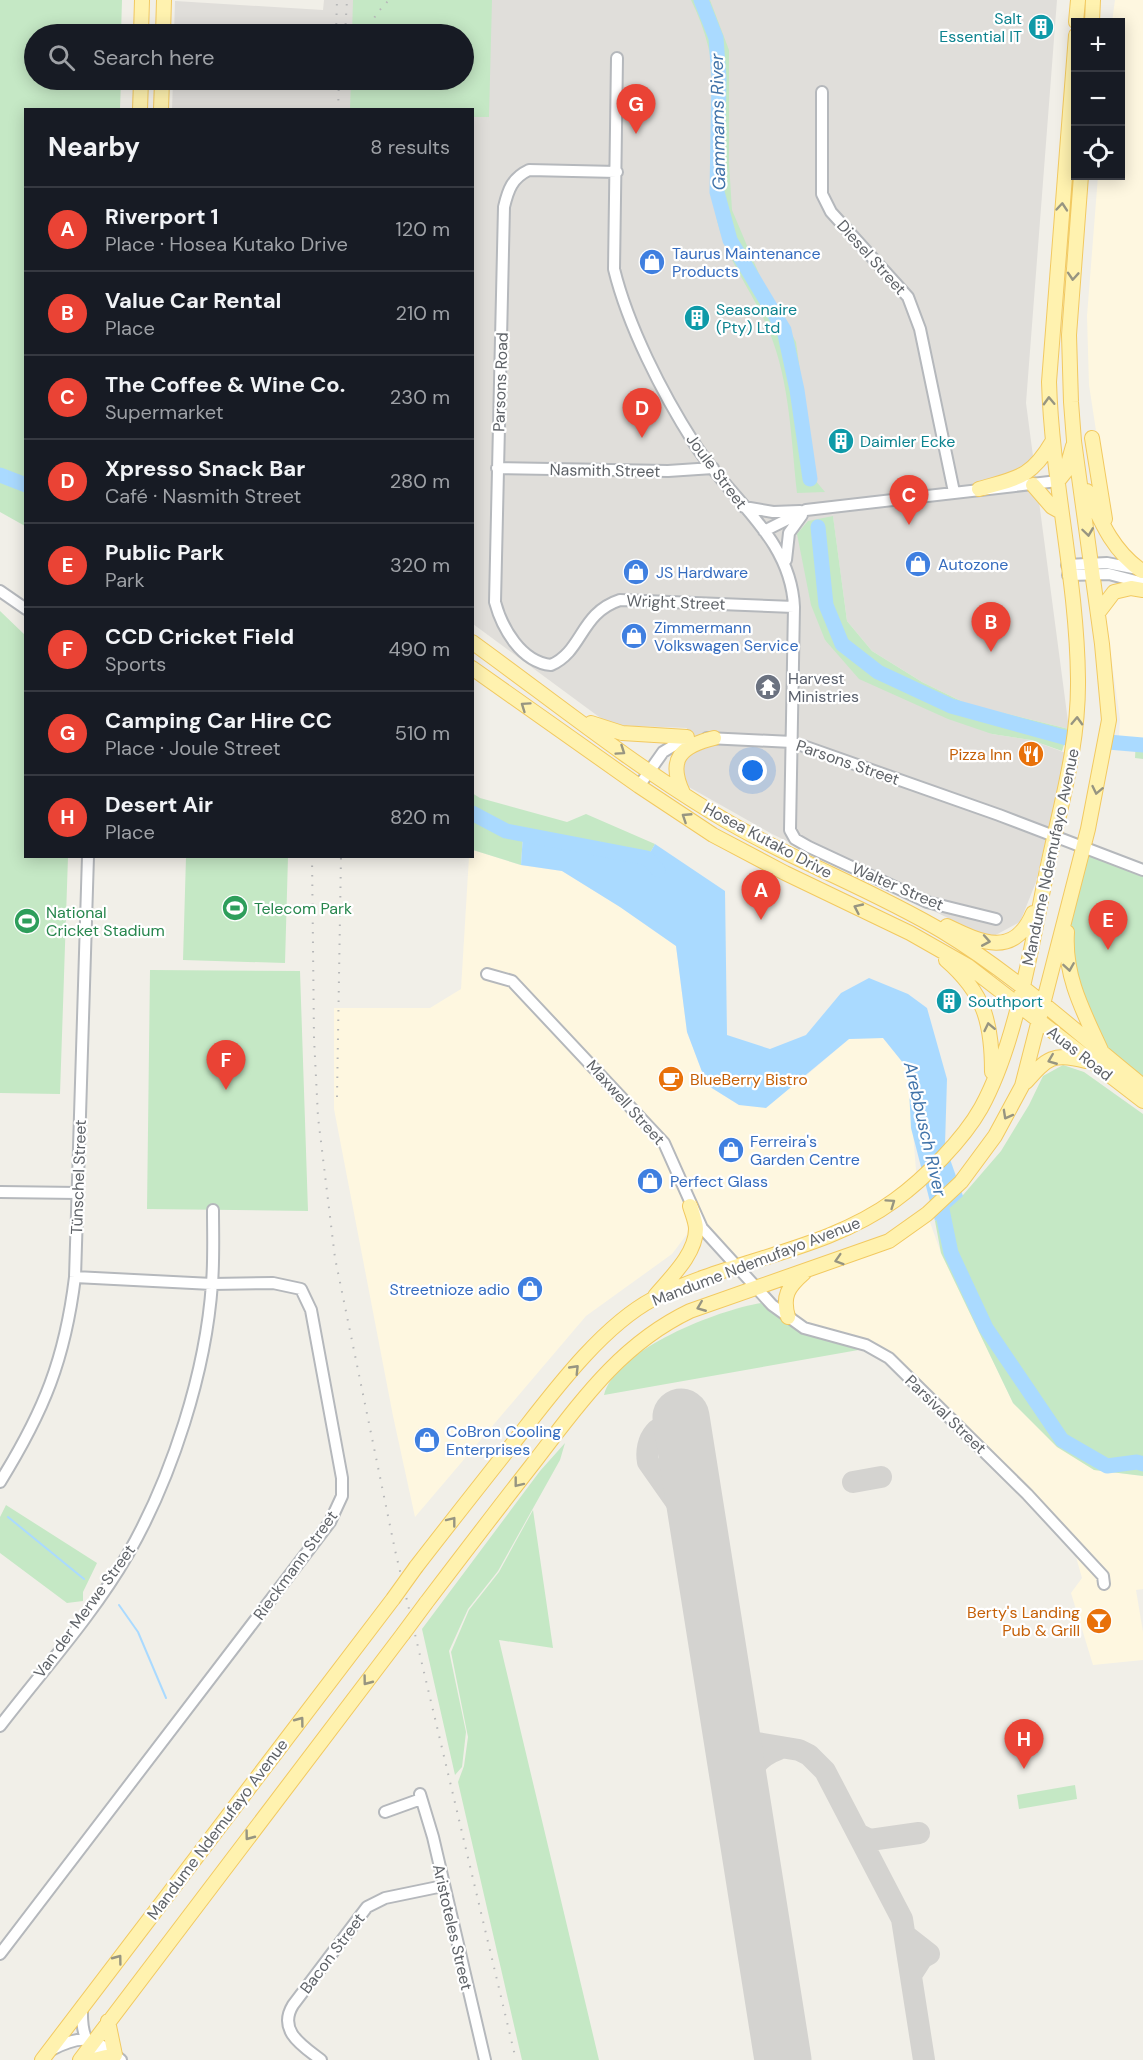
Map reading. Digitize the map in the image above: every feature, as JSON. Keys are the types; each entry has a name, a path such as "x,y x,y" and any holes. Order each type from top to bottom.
{"main road":[{"path":"141,24 142,0"},
{"path":"163,24 164,0"},
{"path":"1077,18 1078,0"},
{"path":"1092,18 1093,0"},
{"name":"Mandume Ndemufayo Avenue","path":"45,2056 416,1567 568,1375 623,1320 652,1300 738,1265 850,1227 893,1202 916,1183 952,1145 980,1109 992,1085 1040,915 1043,887 1077,727 1078,676 1052,442 1046,359 1073,72"},
{"path":"140,108 141,90"},
{"path":"161,108 162,90"},
{"name":"Mandume Ndemufayo Avenue","path":"80,2060 102,2052 108,2021 402,1634 571,1415 614,1365 638,1342 666,1322 756,1287 873,1249 889,1241 927,1214 961,1182 995,1136 1022,1086 1083,848 1104,756 1109,720 1093,568 1074,441 1069,335 1081,180"},
{"path":"1046,359 1060,355 1069,335"},
{"path":"1092,438 1108,534"},
{"path":"1058,481 1066,471 1074,441"},
{"path":"980,489 1029,472 1040,463 1052,442"},
{"path":"1081,478 1108,534 1123,556 1143,571"},
{"path":"1033,485 1060,513"},
{"path":"1098,613 1114,592 1131,588 1143,590"},
{"name":"Hosea Kutako Drive","path":"474,643 683,794 747,833 855,885 944,932 1043,1002"},
{"name":"Hosea Kutako Drive","path":"474,669 639,786 729,843 910,933 968,966 1017,1003"},
{"path":"575,717 622,733 687,737"},
{"path":"683,794 677,780 676,762 689,746 714,738"},
{"path":"855,885 991,944 1012,939 1026,928 1043,887"},
{"path":"1068,909 1067,959 1073,990 1103,1054"},
{"path":"910,933 938,953 972,985 989,1026 992,1043 992,1085"},
{"name":"Auas Road","path":"1043,1002 1143,1086"},
{"name":"Auas Road","path":"1017,1003 1091,1063 1143,1101"},
{"path":"1022,1086 1047,1059 1062,1056 1091,1063"},
{"path":"652,1300 681,1266 688,1251 696,1228 690,1206"},
{"path":"788,1317 784,1304 786,1292 808,1270"},
{"path":"102,2052 108,2021"}],"street":[{"name":"Joule Street","path":"617,58 614,269 619,289 651,363 682,423 713,468 786,562 791,579 794,607 792,742"},
{"name":"Diesel Street","path":"822,92 822,194 831,212 908,297 920,328 954,492"},
{"name":"Parsons Road","path":"551,665 542,664 511,639 500,622 495,602 504,207 508,188 529,170 617,172"},
{"name":"Nasmith Street","path":"497,468 668,471 713,468"},
{"path":"744,507 773,512 806,510 1058,481"},
{"path":"764,531 806,510"},
{"path":"786,562 789,533 806,510"},
{"path":"1068,570 1116,564 1143,571"},
{"path":"1093,568 1143,583"},
{"path":"0,591 24,608"},
{"name":"Wright Street","path":"551,665 564,658 594,614 620,600 794,607"},
{"path":"639,786 663,752 687,737"},
{"name":"Parsons Street","path":"687,737 792,742 1143,870"},
{"name":"Walter Street","path":"792,742 790,830 795,839 927,902 996,919"},
{"name":"Tünschel Street","path":"0,1482 32,1427 56,1372 69,1320 75,1277 88,858"},
{"name":"Maxwell Street","path":"487,974 513,981 657,1136 669,1152 690,1206 702,1228 756,1287"},
{"path":"0,1192 78,1193"},
{"name":"Van der Merwe Street","path":"0,1725 86,1614 126,1557 155,1501 182,1430 194,1386 212,1284 213,1210"},
{"name":"Rieckmann Street","path":"0,1954 330,1522 342,1496 340,1463 311,1310 301,1289 288,1284 212,1284 75,1277"},
{"name":"Parsival Street","path":"756,1287 771,1305 804,1328 867,1345 889,1358 1071,1539 1103,1576 1104,1584"},
{"name":"Aristoteles Street","path":"385,1812 421,1796 485,2060"},
{"name":"Bacon Street","path":"321,2060 291,2035 288,2022 293,2005 367,1907 385,1898 442,1886"},
{"path":"82,2006 82,2027 102,2052"},
{"path":"45,2056 73,2039 102,2052"}],"shaded area":[{"path":"324,0 1057,0 1026,403 1069,729 967,704 922,682 872,651 847,621 833,517 825,640 992,734 1031,740 1066,753 1036,882 1020,922 990,938 772,834 680,782 687,728 610,725 474,625 474,108 172,108 173,90 474,90 474,24 174,24 175,1 323,10"},
{"path":"1115,0 1143,0 1143,563 1131,559 1112,535 1089,385 1087,316 1098,180 1125,180 1125,18 1113,18"},
{"path":"1117,595 1143,595 1143,739 1119,737 1120,719 1104,607"},
{"path":"474,850 520,865 562,871 620,907 676,946 687,1032 707,1085 739,1105 794,1086 849,1039 883,1038 908,1069 917,1183 863,1221 738,1265 684,1197 691,1229 672,1254 586,1316 415,1517 393,1416 334,1109 334,1008 430,1008 461,989 469,858 474,858"},
{"path":"927,1214 941,1253 1013,1403 1094,1470 1143,1476 1143,1589 1136,1590 1143,1632 1143,1660 1093,1665 1071,1593 1082,1578 1071,1539 889,1358 795,1323 786,1292 791,1284 856,1255"}],"green space":[{"path":"0,0 122,0 121,24 24,24 24,90 121,90 120,108 24,108 24,525 0,512"},
{"path":"353,0 492,0 489,117 474,117 474,108 350,108 351,90 474,90 474,24 352,24"},
{"path":"691,0 710,0 729,50 729,163 732,210 762,281 796,342 815,480 825,492 797,493 786,390 776,350 763,317 733,263 721,235 714,205 712,176 713,75 706,37"},
{"path":"833,516 847,621 872,651 922,682 967,704 1069,729 1062,751 1031,740 992,734 948,719 859,679 825,640 811,605 797,534 808,521"},
{"path":"0,611 24,634 24,858 68,858 60,1094 0,1093"},
{"path":"1136,738 1143,739 1143,759 1135,758"},
{"path":"474,794 480,798 567,822 586,814 655,844 647,858 523,834 521,865 474,850"},
{"path":"1083,848 1143,870 1143,1086 1103,1054 1080,991 1068,909"},
{"name":"Telecom Park","path":"186,858 288,858 285,963 183,960"},
{"path":"150,970 300,971 308,1211 147,1209"},
{"path":"1063,1065 1084,1072 1143,1114 1143,1476 1094,1470 1057,1447 1013,1403 941,1253 935,1221 963,1195 1001,1151 1029,1105 1043,1076"},
{"path":"761,1303 796,1330 864,1349 604,1395 612,1378 628,1362 671,1334 720,1314"},
{"path":"565,1443 560,1460 498,1571 468,1609 449,1651 466,1732 462,1767 455,1775 422,1629 540,1471"},
{"path":"6,1505 97,1563 83,1592 83,1601 67,1603 0,1553 0,1517"},
{"path":"533,1510 553,1648 499,1640 599,2060 522,2060 458,1782 464,1766 468,1737 451,1652 469,1610 499,1572"},
{"path":"1075,1785 1077,1799 1019,1809 1017,1795"}],"water":[{"path":"523,834 647,858 655,844 725,891 727,1035 770,1049 806,1035 841,993 869,978 908,994 927,1008 947,1079 945,1145 963,1196 935,1221 911,1128 908,1069 883,1038 849,1039 766,1108 739,1105 707,1085 687,1032 676,946 620,907 562,871 521,865"}],"waterway":[{"name":"Gammams River","path":"701,0 716,38 719,78 717,192 730,240 784,330 797,390 810,479"},
{"name":"Arebbusch River","path":"0,475 24,484"},
{"name":"Gammams River","path":"818,527 826,605 842,644 878,672 951,706 1067,738"},
{"name":"Gammams River","path":"1108,742 1143,745"},
{"name":"Arebbusch River","path":"474,814 506,831 647,858 658,870"},
{"name":"Arebbusch River","path":"939,1195 951,1253 986,1328 1062,1440 1107,1466 1137,1462 1143,1464"},
{"name":"Arebbusch River","path":"1137,1462 1143,1461"},
{"path":"8,1517 84,1579"},
{"path":"119,1605 138,1632 166,1698"}],"taxiway":[{"path":"683,1428 674,1425 660,1428 648,1446 648,1462 700,1536"},
{"path":"853,1482 881,1477"},
{"path":"729,1714 736,1729 751,1742 799,1750 809,1755 825,1771 902,1919 924,2060"},
{"path":"742,1793 747,1778 759,1761 779,1749"},
{"path":"858,1834 870,1840 919,1833"},
{"path":"906,1936 929,1954 922,1958 911,1975"}],"runway":[{"path":"681,1417 783,2060"}],"railway":[{"path":"336,24 337,0"},
{"path":"346,24 347,0"},
{"path":"371,24 389,0"},
{"path":"338,108 339,90"},
{"path":"312,858 314,1038 318,1117 335,1258 395,1550 516,2060"},
{"path":"337,1097 341,858"}],"place":[{"name":"Salt Essential IT","path":"1041,27"},
{"name":"Camping Car Hire CC","path":"636,134"},
{"name":"Taurus Maintenance Products","path":"652,262"},
{"name":"Seasonaire (Pty) Ltd","path":"697,318"},
{"name":"Xpresso Snack Bar","path":"642,438"},
{"name":"Daimler Ecke","path":"841,441"},
{"name":"The Coffee & Wine Co.","path":"909,525"},
{"name":"Autozone","path":"918,564"},
{"name":"JS Hardware","path":"636,572"},
{"name":"Zimmermann Volkswagen Service","path":"634,636"},
{"name":"Value Car Rental","path":"991,652"},
{"name":"Harvest Ministries","path":"768,687"},
{"name":"Pizza Inn","path":"1031,754"},
{"name":"Telecom Park","path":"235,908"},
{"name":"Riverport 1","path":"761,920"},
{"name":"National Cricket Stadium","path":"27,921"},
{"name":"Public Park","path":"1108,950"},
{"name":"Southport","path":"949,1001"},
{"name":"BlueBerry Bistro","path":"671,1079"},
{"name":"CCD Cricket Field","path":"226,1090"},
{"name":"Ferreira's Garden Centre","path":"731,1150"},
{"name":"Perfect Glass","path":"650,1181"},
{"name":"Streetnioze adio","path":"530,1289"},
{"name":"CoBron Cooling Enterprises","path":"427,1440"},
{"name":"Berty's Landing Pub & Grill","path":"1099,1621"},
{"name":"Desert Air","path":"1024,1769"}]}
